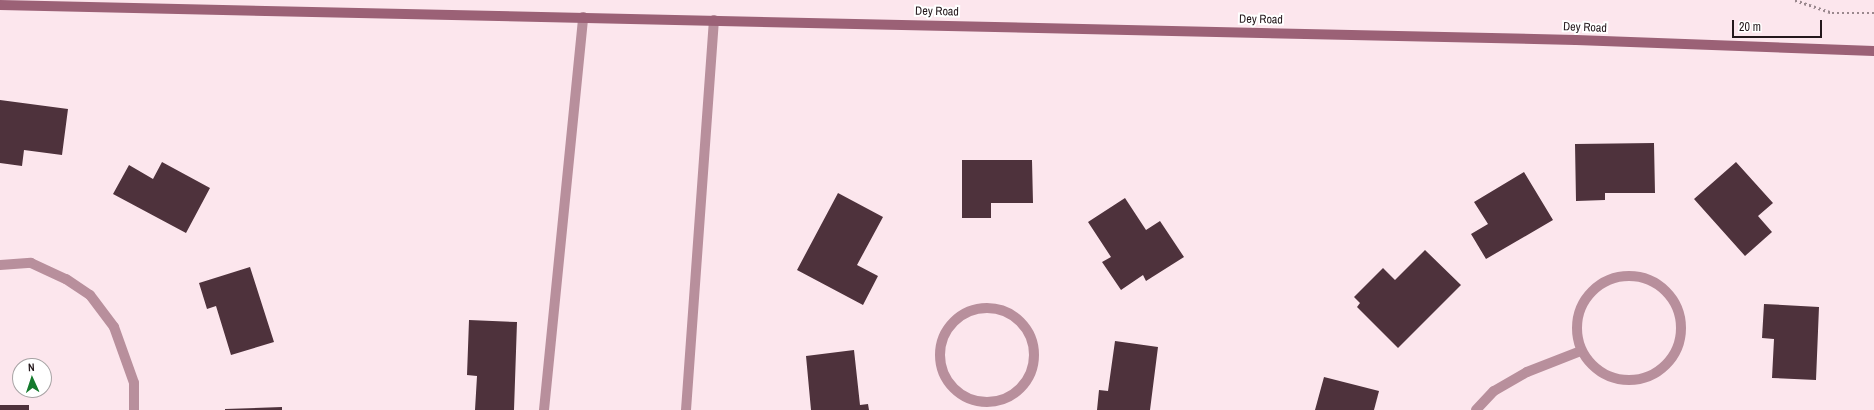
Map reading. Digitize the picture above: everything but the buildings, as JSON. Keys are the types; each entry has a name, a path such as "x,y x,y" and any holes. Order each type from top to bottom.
{"main road":[{"name":"Dey Road","path":"0,5 1576,40 1874,51"}],"street":[{"path":"544,410 583,17"},
{"path":"686,410 714,20"},
{"path":"0,265 31,263 66,279 90,295 114,327 134,383 134,410"},
{"path":"1631,275 1648,279 1668,293 1678,309 1680,339 1671,358 1649,376 1628,380 1614,378 1596,369 1581,351 1576,322 1582,303 1592,291 1609,279 1631,275"},
{"path":"984,308 1012,316 1023,326 1034,353 1026,381 1016,392 991,406 961,395 950,385 940,358 941,343 957,318 984,308"},
{"path":"1476,410 1494,391 1507,383 1581,351"}],"path":[{"path":"1795,0 1832,13 1874,14"}]}
